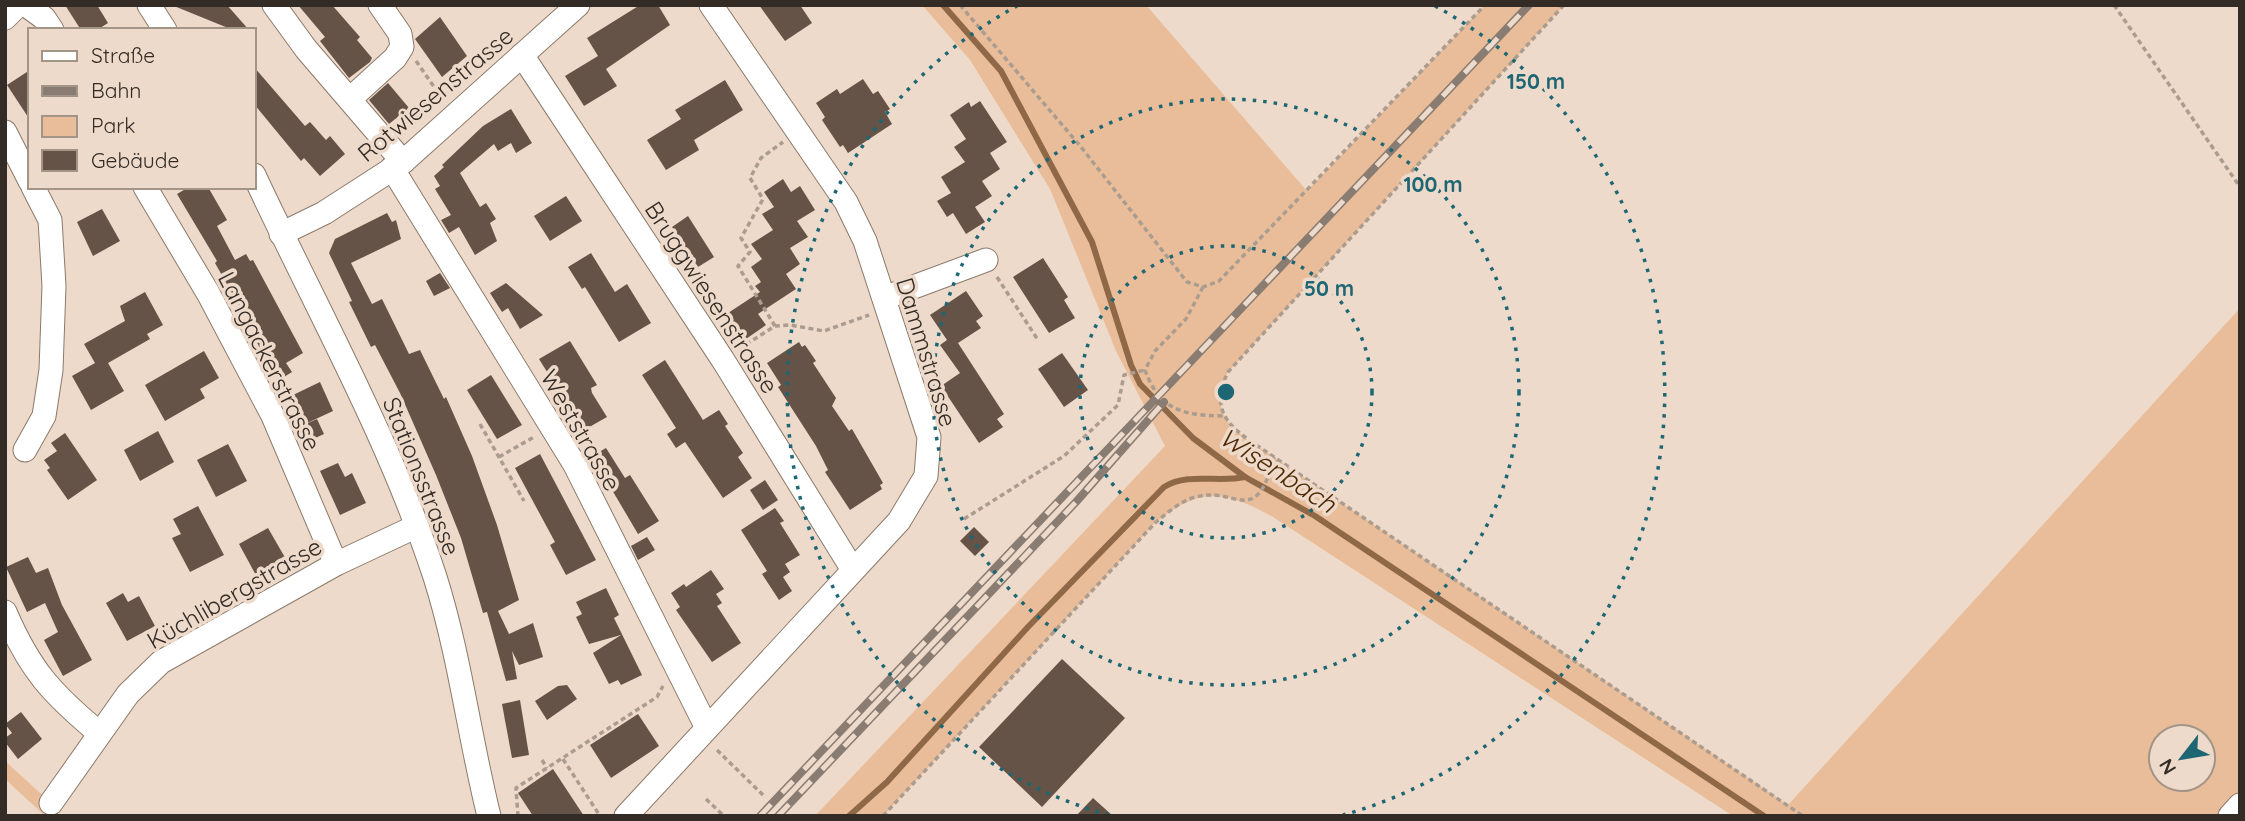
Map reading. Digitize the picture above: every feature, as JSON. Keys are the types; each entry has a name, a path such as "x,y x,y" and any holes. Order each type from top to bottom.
{"street":[{"path":"5,18 18,5"},
{"path":"26,5 44,18 51,28"},
{"path":"149,5 164,28"},
{"name":"Weststrasse","path":"274,5 306,49 350,99 397,165 575,465 707,727"},
{"path":"350,99 395,58 402,47 400,34 380,5"},
{"name":"Rotwiesenstrasse","path":"281,234 324,213 397,165 578,5"},
{"name":"Dammstrasse","path":"626,816 899,521 926,476 929,437 857,223 799,131 710,5"},
{"name":"Bruggwiesenstrasse","path":"522,55 723,360 853,570"},
{"path":"5,132 28,177"},
{"name":"Stationsstrasse","path":"256,179 373,420 417,526 460,667 489,816"},
{"path":"25,450 44,416 51,370 53,300 50,220 34,189"},
{"name":"Langackerstrasse","path":"146,189 208,293 272,416 336,564"},
{"path":"886,303 986,260"},
{"name":"Küchlibergstrasse","path":"51,803 128,694 162,662 336,564 417,526"},
{"path":"5,612 35,671 55,697 99,733"},
{"path":"2230,816 2240,805"}],"path":[{"path":"960,5 1081,147 1187,282 1203,287 1219,282 1485,5"},
{"path":"1564,5 1227,372 1220,388 1223,416 1235,430 1274,457 1803,816"},
{"path":"2114,5 2240,187"},
{"path":"402,47 414,59 454,115"},
{"path":"775,326 738,266 750,252 741,238 763,199 750,178 753,167 799,131"},
{"path":"986,260 1038,340"},
{"path":"964,519 1065,456 1118,405 1127,372 1142,370 1155,351 1186,319 1203,287"},
{"path":"723,360 775,326 824,331 886,303"},
{"path":"1142,370 1151,386 1172,408 1187,415 1223,416"},
{"path":"480,424 524,501"},
{"path":"499,457 551,427"},
{"path":"883,816 1173,508 1192,498 1210,496 1245,502 1257,496 1268,479 1274,457"},
{"path":"518,816 516,788 657,697 663,686"},
{"path":"720,752 763,795"},
{"path":"563,758 600,816"},
{"path":"541,760 547,768"},
{"path":"706,800 724,816"}],"green space":[{"path":"922,5 1146,5 1307,191 1485,5 1564,5 1228,372 1222,388 1223,413 1229,423 1249,440 1788,805 2240,308 2240,816 1733,816 1273,517 1240,501 1212,496 1185,503 1155,523 883,816 815,816 1165,446 1116,351 1050,189 970,60"},
{"path":"5,761 51,803 43,814 5,779"}],"building":[{"path":"65,5 97,5 108,23 100,28 80,28"},
{"path":"227,5 247,28 228,28 174,6"},
{"path":"298,5 332,5 360,37 357,40 372,58 370,62 349,78 320,41 325,37"},
{"path":"640,5 658,5 670,25 606,69 617,86 584,106 565,76 598,56 587,38"},
{"path":"759,5 800,5 812,23 785,41"},
{"path":"440,17 467,56 442,77 415,39"},
{"path":"256,69 305,126 310,122 326,140 330,136 345,154 320,176 304,158 301,161 256,106"},
{"path":"28,71 28,117 7,85"},
{"path":"863,79 873,94 878,91 890,109 885,112 892,124 848,153 843,145 840,147 822,120 825,117 816,103 837,89 840,94"},
{"path":"725,80 743,110 694,140 699,150 666,170 647,140 681,119 675,110"},
{"path":"388,83 409,108 389,124 369,100"},
{"path":"980,101 1007,142 990,153 1000,169 982,181 992,196 975,207 985,222 966,234 953,213 947,217 937,201 951,193 941,177 965,162 954,147 966,139 950,115 969,102 971,107"},
{"path":"511,109 532,143 516,153 511,143 498,151 494,144 460,173 480,207 486,203 496,219 490,223 497,241 475,255 459,227 449,233 441,220 451,215 435,189 440,186 434,176 483,126"},
{"path":"783,179 791,192 800,186 815,210 797,221 808,237 790,248 800,264 786,274 796,289 758,314 766,325 743,341 725,315 760,292 755,286 761,282 751,267 762,259 751,244 773,230 762,214 774,207 764,192"},
{"path":"186,189 209,189 227,220 217,226 235,260 246,254 250,261 253,260 303,353 286,363 292,372 279,380 256,341 263,336 245,307 241,309 215,263 217,261 177,194"},
{"path":"566,196 582,221 550,241 534,216"},
{"path":"102,209 120,241 93,256 77,222"},
{"path":"387,213 392,222 396,220 401,239 351,263 372,304 382,299 409,354 420,350 444,399 446,397 472,456 497,525 519,600 498,611 509,634 533,623 543,657 519,665 512,651 517,679 506,681 487,612 483,613 461,538 436,475 400,393 375,345 371,347 349,302 352,301 329,253 335,239"},
{"path":"688,216 714,257 698,267 672,227"},
{"path":"591,253 615,292 627,284 651,323 619,342 585,287 582,289 568,267"},
{"path":"1043,258 1068,297 1064,300 1075,318 1049,333 1013,277"},
{"path":"440,273 450,288 434,296 426,281"},
{"path":"506,283 543,315 520,329 508,308 502,312 490,293"},
{"path":"966,291 983,316 976,321 981,328 958,343 1004,414 997,419 1003,427 979,443 941,386 960,373 940,345 947,340 930,315"},
{"path":"145,292 163,325 147,334 150,339 108,363 124,391 91,410 72,376 95,363 84,344 125,321 120,306"},
{"path":"570,341 597,385 591,388 592,393 607,417 584,430 574,413 566,418 542,378 549,375 539,359"},
{"path":"799,342 802,347 805,345 816,361 813,363 836,398 832,406 849,431 852,429 883,483 880,485 882,489 850,510 825,472 828,470 816,446 778,387 781,385 767,363"},
{"path":"204,351 219,378 200,389 205,398 165,421 145,385"},
{"path":"1062,353 1088,390 1064,407 1038,369"},
{"path":"665,360 703,420 719,410 728,424 725,426 743,453 738,457 752,478 723,498 685,442 676,448 667,434 676,428 642,375"},
{"path":"491,375 522,425 497,439 467,390"},
{"path":"320,382 333,411 305,424 291,396"},
{"path":"317,419 324,434 309,441 301,426"},
{"path":"158,431 174,462 140,481 124,450"},
{"path":"65,433 97,480 68,500 47,470 50,468 44,460 57,451 51,443"},
{"path":"228,444 247,481 216,497 197,460"},
{"path":"606,448 625,478 630,475 659,521 638,534 592,456"},
{"path":"540,454 596,560 566,575 550,545 555,542 515,468"},
{"path":"338,463 345,477 352,473 366,503 340,515 320,471"},
{"path":"765,480 778,500 763,510 750,490"},
{"path":"198,506 224,555 190,572 172,538 181,534 173,519"},
{"path":"775,508 784,521 780,523 800,555 785,564 790,572 783,577 792,591 779,600 762,574 767,571 741,530"},
{"path":"974,527 989,542 975,556 960,541"},
{"path":"268,528 287,561 257,577 239,544"},
{"path":"647,537 655,550 638,560 631,546"},
{"path":"28,557 36,573 48,568 62,605 92,660 63,676 44,640 58,632 45,603 27,612 6,567"},
{"path":"711,570 724,589 716,594 722,603 717,606 741,643 712,662 676,610 680,607 671,593 684,584 686,587"},
{"path":"606,588 619,615 614,618 642,675 621,685 618,680 609,684 593,653 621,635 589,644 576,617 582,614 576,602"},
{"path":"123,593 128,602 139,596 155,626 127,641 106,603"},
{"path":"1062,659 1125,718 1042,807 979,747"},
{"path":"567,685 577,699 547,720 535,701 558,686"},
{"path":"520,700 529,755 512,758 502,704"},
{"path":"21,712 42,739 18,759 5,742 5,738 12,733 5,724"},
{"path":"638,714 659,746 611,778 590,745"},
{"path":"553,769 584,816 533,816 518,793"},
{"path":"1093,798 1113,816 1076,816"}],"waterway":[{"name":"Wisenbach","path":"943,5 1001,71 1092,242 1131,365 1140,384 1193,438 1245,477 1315,516 1764,816"},
{"path":"849,816 887,782 1027,628 1164,487 1183,480 1245,477"}],"railway":[{"path":"760,816 1529,5"},
{"path":"778,816 1076,502 1164,402"}]}
